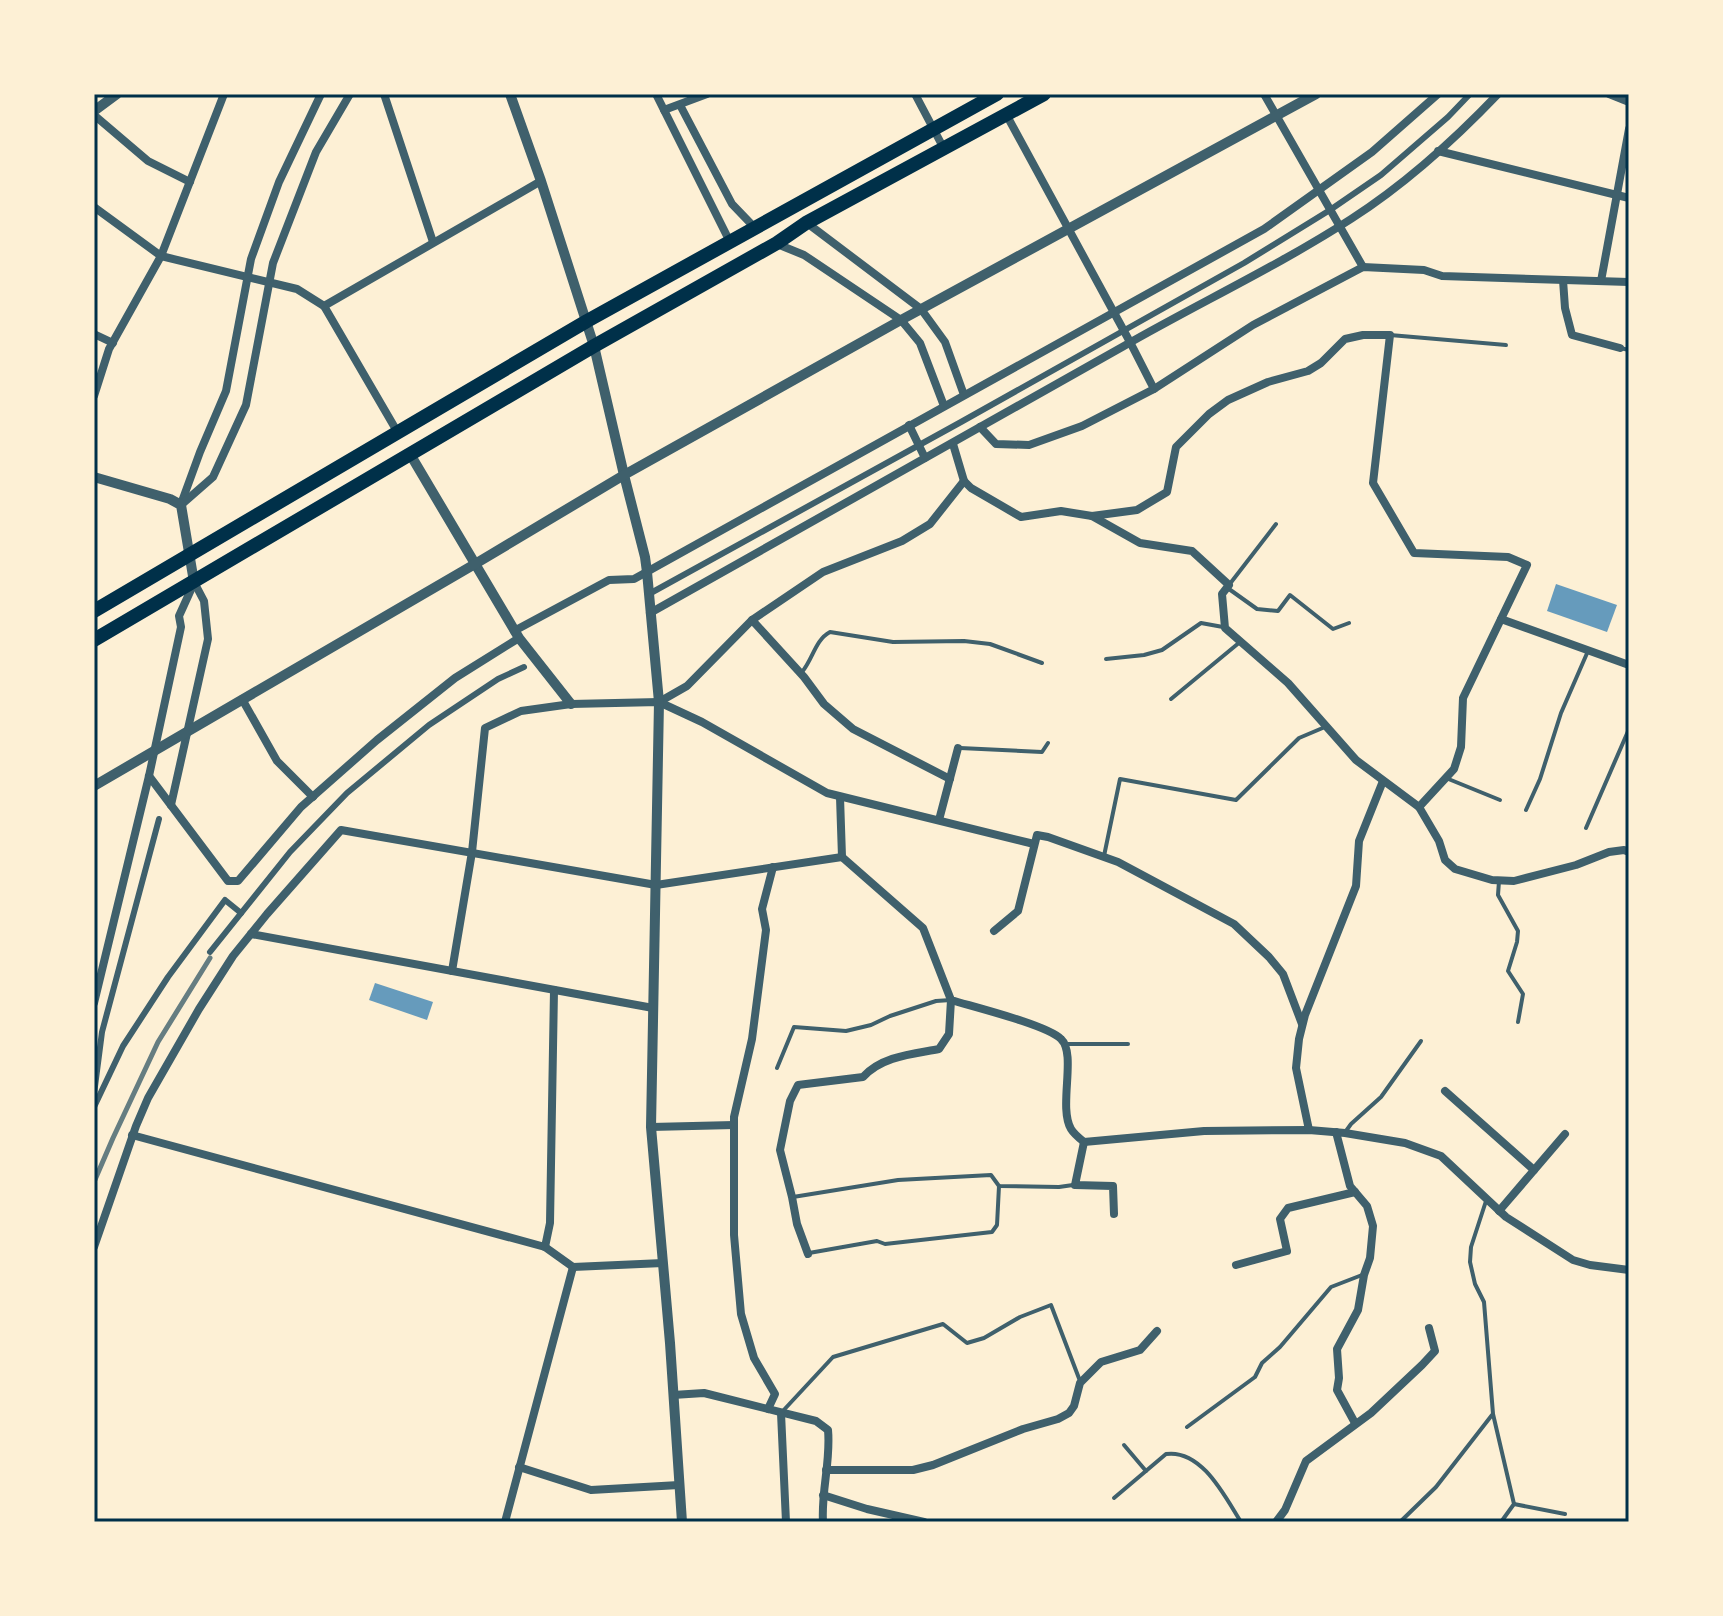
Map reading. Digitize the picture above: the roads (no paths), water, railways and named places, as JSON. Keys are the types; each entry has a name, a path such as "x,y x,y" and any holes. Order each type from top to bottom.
{"highway":[{"path":"94,611 587,321 997,94"},
{"path":"94,640 594,346 777,243 806,223 1044,94"}],"street":[{"path":"117,94 94,113 148,161 190,182"},
{"path":"94,395 113,343 161,256 224,94"},
{"path":"171,805 208,639 204,601 194,582 181,505 226,391 251,259 279,182 321,94"},
{"path":"181,505 213,477 246,405 273,263 316,152 350,94"},
{"path":"384,94 433,242"},
{"path":"510,94 587,321 647,572 659,702 651,1127 682,1522"},
{"path":"656,94 730,242"},
{"path":"664,110 707,94"},
{"path":"915,94 943,147"},
{"path":"1264,94 1363,267"},
{"path":"94,786 624,475 1316,94"},
{"path":"149,776 228,881 238,881 301,807 377,740 517,634 609,580 634,579 647,572 1264,229 1372,152 1438,94"},
{"path":"649,594 1244,263 1381,175 1470,94"},
{"path":"650,613 1339,226 1400,184 1498,94"},
{"path":"1609,94 1629,102"},
{"path":"680,105 732,204 756,229"},
{"path":"1006,114 1154,389"},
{"path":"1601,281 1629,129"},
{"path":"1438,151 1629,198"},
{"path":"324,306 541,181"},
{"path":"94,207 161,256 297,289 324,306 398,433"},
{"path":"806,223 921,309 945,342 964,395"},
{"path":"777,243 804,255 901,320 920,343 944,406"},
{"path":"980,427 996,444 1029,445 1082,426 1154,389 1253,325 1363,267 1424,270 1442,276 1629,282"},
{"path":"1563,280 1565,308 1572,335 1625,349"},
{"path":"94,334 113,343"},
{"path":"953,444 964,481 1021,517 1061,511 1092,516 1137,510 1167,492 1176,447 1228,400 1268,382 1308,371 1321,363 1345,339 1390,335 1373,483 1414,553 1508,557 1527,565 1463,698 1461,747 1454,769 1419,807"},
{"path":"909,425 925,458"},
{"path":"410,454 517,634 571,704"},
{"path":"94,477 181,505"},
{"path":"659,702 687,686 752,620 823,572 902,541 930,524 964,481"},
{"path":"1092,516 1140,543 1192,551 1228,586 1222,594 1225,628 1288,683 1356,760 1419,807 1439,841 1445,860 1455,869 1499,881 1514,881 1576,865 1609,852 1629,852"},
{"path":"94,1003 149,776 181,627 179,616 194,582"},
{"path":"1501,619 1629,665"},
{"path":"752,620 801,673 824,704 853,729 950,779"},
{"path":"210,952 290,852 347,793 429,725 498,679 524,667"},
{"path":"242,699 277,761 313,797"},
{"path":"452,971 472,852 485,728 521,711 571,704 659,702 702,722 827,793 1034,844"},
{"path":"939,820 958,748"},
{"path":"1309,1130 1296,1068 1302,1024 1356,886 1359,841 1383,781"},
{"path":"808,1254 797,1224 780,1150 790,1101 798,1085 863,1077 889,1059 939,1049 949,1034 951,1000 923,928 842,857 840,797"},
{"path":"94,1094 102,1032 159,819"},
{"path":"94,1247 132,1135 148,1098 199,1009 233,956 341,830 656,885 842,857"},
{"path":"994,931 1018,911 1037,835 1048,837 1104,856 1234,924 1283,974 1302,1024"},
{"path":"768,1409 775,1394 754,1358 741,1314 734,1235 734,1117 752,1039 766,930 762,909 773,867"},
{"path":"94,1107 123,1046 168,977 225,900 241,913"},
{"path":"251,934 653,1008"},
{"path":"545,1247 550,1223 554,990"},
{"path":"951,1000 1044,1029 1061,1039 1066,1048 1065,1114 1071,1130 1084,1142 1204,1131 1309,1130 1405,1143 1441,1156 1506,1217 1573,1260 1629,1270"},
{"path":"1445,1091 1534,1170"},
{"path":"651,1127 734,1125"},
{"path":"1340,1132 1350,1186 1367,1206 1373,1226 1370,1258 1358,1310 1337,1349 1337,1390 1355,1423"},
{"path":"1499,1211 1565,1134"},
{"path":"132,1135 545,1247 573,1267 663,1263"},
{"path":"1084,1142 1075,1185 1113,1186 1114,1214"},
{"path":"1236,1265 1287,1251 1280,1219 1288,1208 1355,1192"},
{"path":"505,1522 573,1267"},
{"path":"1276,1522 1285,1510 1306,1461 1371,1413 1435,1351 1429,1328"},
{"path":"826,1470 913,1470 1058,1419 1069,1413 1080,1383 1101,1362 1140,1350 1157,1331"},
{"path":"673,1395 704,1393 816,1421 828,1430 823,1522"},
{"path":"781,1413 786,1522"},
{"path":"519,1467 591,1490 679,1485"},
{"path":"823,1495 924,1522"}],"lane":[{"path":"1390,335 1506,345"},
{"path":"1276,524 1228,586 1257,609 1278,611 1290,595 1333,629 1349,623"},
{"path":"1106,659 1162,650 1201,623 1225,628"},
{"path":"801,673 809,664 821,637 830,632 893,642 964,641 990,644 1042,663"},
{"path":"1171,699 1241,641"},
{"path":"1526,810 1540,779 1561,713 1588,651"},
{"path":"1104,856 1120,779 1236,800 1299,738 1325,727"},
{"path":"1586,828 1629,729"},
{"path":"958,748 1042,752 1048,743"},
{"path":"1445,778 1500,800"},
{"path":"1499,881 1498,895 1518,931 1508,971 1523,994 1518,1022"},
{"path":"777,1068 794,1027 846,1031 936,1001 951,1000"},
{"path":"1340,1132 1381,1097 1421,1041"},
{"path":"1064,1044 1128,1044"},
{"path":"792,1197 898,1180 991,1175 999,1186 997,1225 992,1232 885,1244 877,1241 808,1254"},
{"path":"999,1186 1075,1185"},
{"path":"1487,1199 1471,1247 1470,1262 1475,1284 1484,1302 1493,1414 1514,1504 1501,1522"},
{"path":"1187,1427 1255,1377 1262,1363 1280,1347 1331,1287 1364,1275"},
{"path":"781,1413 833,1357 943,1324 967,1343 984,1338 1020,1317 1051,1305 1080,1383"},
{"path":"1400,1522 1436,1487 1493,1414"},
{"path":"1124,1445 1146,1471"},
{"path":"1114,1498 1166,1454 1175,1453 1190,1459 1209,1473 1241,1522"},
{"path":"1514,1504 1565,1514"}],"water":[{"path":"1556,584 1617,605 1607,632 1547,611"},
{"path":"375,983 433,1002 427,1020 369,1000"}],"railway":[{"path":"94,1182 158,1042 210,958"}]}
